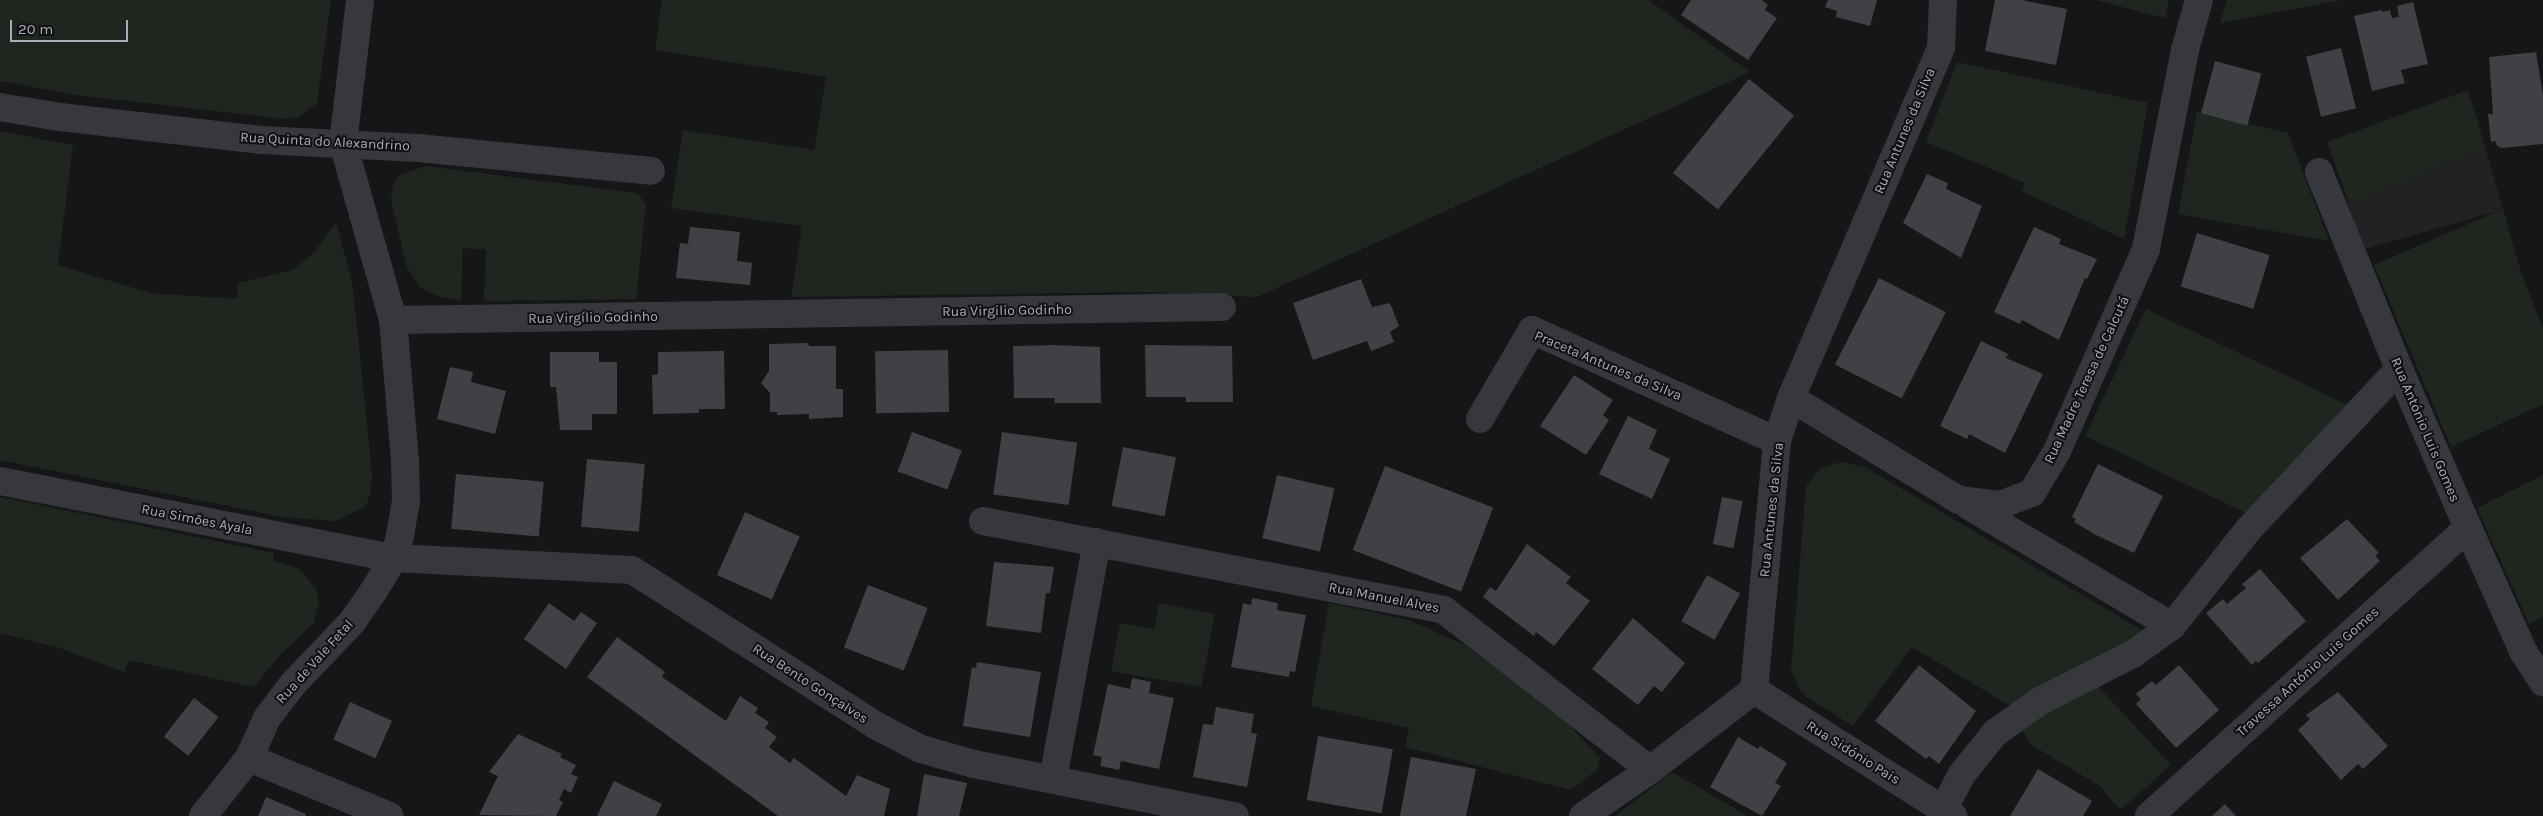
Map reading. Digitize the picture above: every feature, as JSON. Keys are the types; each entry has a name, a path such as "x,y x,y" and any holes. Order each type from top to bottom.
{"street":[{"path":"360,0 343,143 393,320 406,501 394,558"},
{"name":"Rua Antunes da Silva","path":"1754,690 1777,441 1791,398 1940,48 1943,0"},
{"name":"Rua Madre Teresa de Calcutá","path":"1791,398 1959,500 2000,505 2032,493 2057,451 2146,249 2185,50 2199,0"},
{"name":"Rua Quinta do Alexandrino","path":"0,107 156,129 260,140 343,143 651,172"},
{"name":"Rua António Luis Gomes","path":"2319,172 2399,369 2468,528 2524,653 2543,682"},
{"name":"Rua Virgilio Godinho","path":"792,314 1222,307"},
{"name":"Rua Virgílio Godinho","path":"393,320 792,314"},
{"name":"Praceta Antunes da Silva","path":"1480,419 1532,330 1777,441"},
{"path":"1945,814 1962,774 1995,733 2040,701 2133,654 2172,626 2248,530 2399,369"},
{"name":"Rua Simões Ayala","path":"0,481 394,558"},
{"path":"1959,500 2172,626"},
{"name":"Rua Manuel Alves","path":"983,521 1444,610 1650,770"},
{"name":"Travessa António Luis Gomes","path":"2148,816 2468,528"},
{"path":"1053,779 1097,542"},
{"name":"Rua de Vale Fetal","path":"203,816 249,758 266,718 293,684 352,622 394,558"},
{"name":"Rua Bento Gonçalves","path":"394,558 632,570 875,725 921,749 974,764 1235,816"},
{"path":"1583,816 1650,770 1754,690"},
{"name":"Rua Sidónio Pais","path":"1754,690 1945,814"},
{"path":"249,758 390,816"}],"shaded area":[{"path":"0,0 331,0 317,103 299,117 284,119 76,95 0,81"},
{"path":"662,0 1648,0 1750,72 1257,297 1140,292 791,297 802,226 671,208 683,130 814,150 826,77 655,50"},
{"path":"2095,0 2169,0 2165,18"},
{"path":"2227,0 2342,0 2220,23"},
{"path":"1957,62 2148,103 2124,239 2022,191 2025,183 1926,142"},
{"path":"2468,90 2485,147 2350,205 2327,142"},
{"path":"2197,112 2288,133 2329,241 2178,214"},
{"path":"0,131 73,145 58,265 150,293 237,299 238,283 292,270 313,254 336,222 352,282 359,347 372,474 371,490 366,506 336,521 283,517 0,460"},
{"path":"2485,147 2503,209 2362,250 2344,188"},
{"path":"426,166 637,193 646,204 636,299 484,301 486,250 463,248 461,300 440,297 421,288 407,268 391,200 393,185 400,175"},
{"path":"2503,209 2521,272 2543,329 2543,404 2451,447 2374,265"},
{"path":"2146,309 2352,407 2248,514 2085,436"},
{"path":"1841,462 1865,467 2145,632 2012,707 1912,647 1853,726 1808,698 1799,689 1791,670 1806,487 1820,468"},
{"path":"2543,475 2543,617 2529,624 2477,508"},
{"path":"0,497 274,553 273,561 300,569 316,589 319,601 314,623 278,657 254,687 129,660 124,672 57,647 0,633"},
{"path":"1159,603 1215,614 1201,687 1111,671 1120,623 1154,629"},
{"path":"1329,603 1409,620 1465,645 1560,715 1600,758 1597,770 1571,790 1405,747 1409,728 1311,706"},
{"path":"2095,683 2171,765 2120,810 2100,786 2030,744 2021,728"},
{"path":"1672,772 1748,816 1615,816"}],"building":[{"path":"1691,0 1762,0 1768,5 1765,10 1777,18 1748,60 1681,15"},
{"path":"1828,0 1877,0 1870,26 1836,17 1837,11 1825,7"},
{"path":"1995,0 2021,0 2067,9 2056,65 1985,51"},
{"path":"2413,2 2428,64 2401,70 2405,83 2372,91 2354,16 2390,10 2392,18 2399,17 2397,6"},
{"path":"2341,48 2356,108 2321,117 2306,57"},
{"path":"2536,52 2543,95 2543,144 2502,148 2497,146 2496,141 2491,142 2488,114 2493,114 2489,57"},
{"path":"2215,61 2261,73 2247,126 2201,113"},
{"path":"1749,79 1794,116 1718,210 1673,173"},
{"path":"1927,174 1948,183 1946,189 1982,206 1961,258 1903,223"},
{"path":"690,227 740,232 737,261 752,263 750,285 676,278 680,243 688,244"},
{"path":"2034,227 2061,239 2059,244 2097,259 2087,279 2085,278 2059,340 2022,320 2020,324 1994,312"},
{"path":"2197,233 2270,255 2253,309 2181,287"},
{"path":"1879,278 1946,312 1902,398 1835,364"},
{"path":"1361,279 1372,307 1390,303 1399,326 1390,332 1394,342 1371,351 1367,341 1313,360 1293,303"},
{"path":"1981,341 2008,354 2006,358 2043,374 2005,453 1969,434 1967,439 1940,426"},
{"path":"808,343 809,346 836,346 836,389 843,389 843,417 809,419 809,414 777,415 777,412 770,412 770,393 761,383 769,371 769,344"},
{"path":"1145,345 1232,346 1233,402 1186,402 1186,397 1146,397"},
{"path":"1013,346 1100,347 1101,403 1054,403 1055,398 1014,398"},
{"path":"948,350 949,412 876,413 875,351"},
{"path":"724,351 725,409 699,409 699,413 653,414 652,375 658,374 658,352"},
{"path":"550,352 599,352 599,362 617,362 617,414 592,414 592,430 560,430 556,387 550,387"},
{"path":"450,367 473,372 471,382 506,391 495,434 437,419"},
{"path":"1574,375 1613,400 1603,415 1609,420 1586,455 1540,426"},
{"path":"1628,416 1657,430 1649,449 1670,459 1652,499 1599,474"},
{"path":"912,432 962,450 947,490 898,471"},
{"path":"1002,432 1077,443 1068,505 993,494"},
{"path":"1123,447 1176,457 1165,516 1112,506"},
{"path":"587,459 645,464 639,532 581,527"},
{"path":"2098,464 2163,496 2134,553 2074,522 2076,519 2072,517"},
{"path":"1385,466 1493,508 1461,592 1353,550"},
{"path":"456,474 544,482 539,536 451,529"},
{"path":"1277,475 1334,488 1320,552 1262,538"},
{"path":"1722,497 1743,501 1733,548 1713,544"},
{"path":"745,512 800,536 772,599 717,575"},
{"path":"2347,519 2379,553 2375,556 2380,561 2338,600 2300,558"},
{"path":"1527,544 1571,577 1566,583 1590,601 1554,646 1536,632 1534,636 1483,597 1490,587 1496,591"},
{"path":"994,562 1054,567 1050,593 1046,593 1041,633 986,626"},
{"path":"2260,569 2306,621 2258,663 2256,661 2252,665 2206,613 2223,599 2227,604 2246,588 2242,584"},
{"path":"1707,575 1740,593 1715,640 1681,621"},
{"path":"868,585 928,608 904,670 844,648"},
{"path":"1252,598 1278,603 1277,610 1306,615 1295,672 1290,671 1289,677 1231,667 1243,603 1251,605"},
{"path":"549,603 574,621 581,612 597,623 566,669 524,639"},
{"path":"1633,618 1685,663 1662,692 1654,686 1638,705 1592,669"},
{"path":"617,637 665,672 662,677 726,721 740,696 758,708 755,713 769,722 765,728 777,737 769,747 790,763 794,758 846,796 857,775 890,789 884,816 778,816 587,677"},
{"path":"977,662 1041,672 1030,737 963,726 972,667 976,668"},
{"path":"1919,665 1976,711 1939,764 1929,756 1926,759 1875,721"},
{"path":"2179,665 2219,710 2176,748 2136,704 2141,699 2136,694 2152,681 2156,685"},
{"path":"1132,678 1151,682 1149,693 1174,698 1159,769 1121,761 1119,770 1100,766 1102,757 1093,755 1108,684 1130,689"},
{"path":"2338,692 2388,746 2363,769 2358,764 2341,780 2298,730 2310,719 2306,715"},
{"path":"194,698 218,717 188,756 164,737"},
{"path":"350,702 392,721 375,758 333,739"},
{"path":"1216,707 1254,714 1251,733 1257,734 1247,787 1193,777 1203,724 1213,725"},
{"path":"518,734 562,754 560,757 576,765 571,774 578,777 571,793 564,789 559,800 563,802 556,816 479,815 498,776 489,772"},
{"path":"1318,736 1393,749 1382,813 1307,800"},
{"path":"1738,737 1758,749 1760,746 1787,763 1775,783 1781,786 1762,816 1710,787"},
{"path":"1411,757 1476,769 1466,816 1400,816"},
{"path":"2038,769 2092,801 2083,816 2010,816"},
{"path":"924,774 967,783 959,816 917,816"},
{"path":"614,781 662,804 656,816 597,816"},
{"path":"266,797 306,814 305,816 258,816"},
{"path":"2225,804 2236,816 2212,816"}]}
